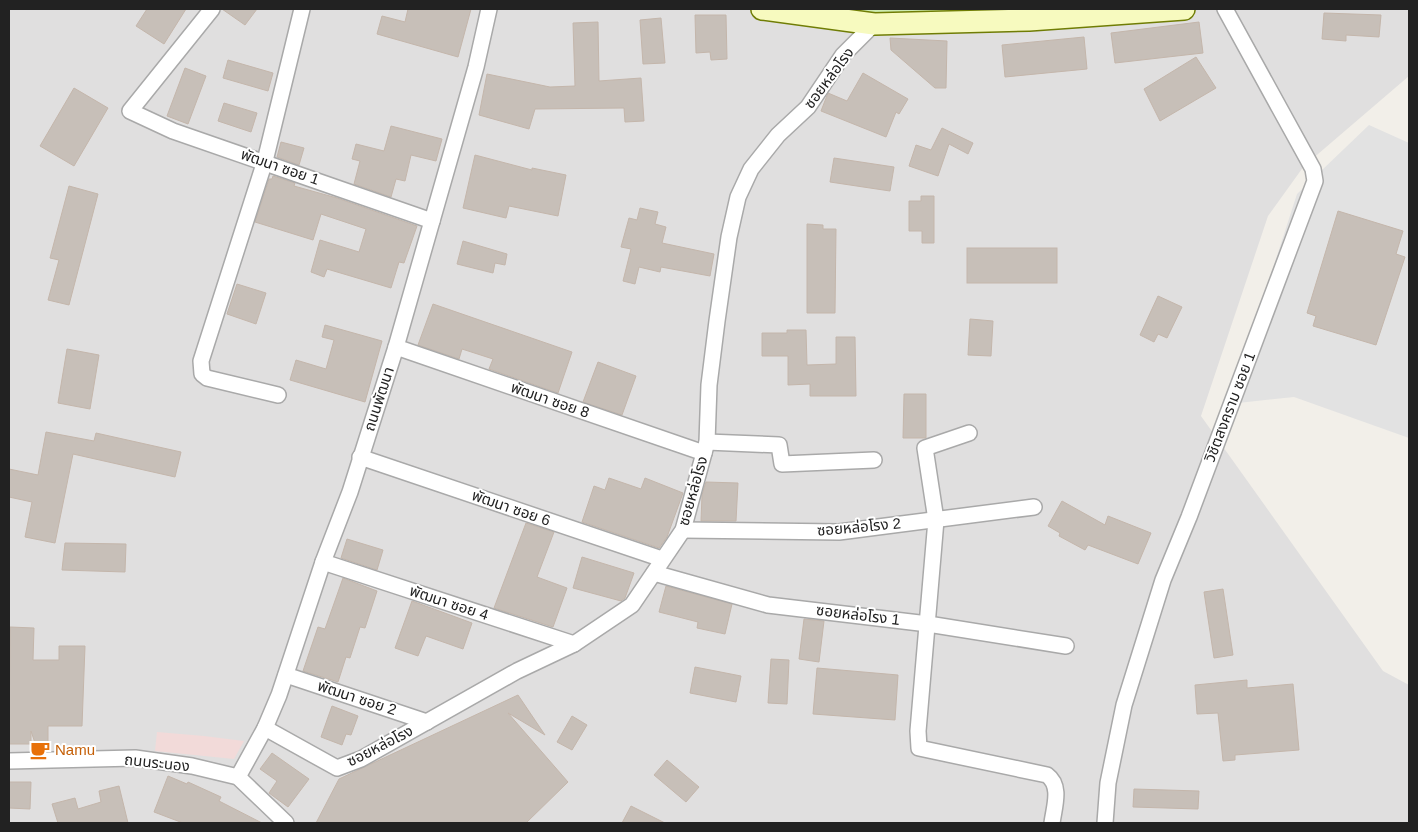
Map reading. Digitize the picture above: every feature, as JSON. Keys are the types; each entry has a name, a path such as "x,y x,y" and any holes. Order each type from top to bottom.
{"main road":[{"path":"762,9 874,24 1029,20 1184,9"}],"street":[{"name":"พัฒนา ซอย 1","path":"212,9 130,111 173,131 265,161 432,221"},
{"path":"278,394 207,378 200,370 201,361 265,161 302,9"},
{"name":"ถนนพัฒนา","path":"238,778 265,728 286,675 323,562 350,492 396,347 476,67 489,9"},
{"name":"วิชิตสงคราม ซอย 1","path":"1105,823 1108,783 1124,705 1163,580 1189,517 1315,181 1313,169 1224,9"},
{"name":"ซอยหล่อโรง","path":"265,728 337,768 361,759 517,672 574,644 632,605 683,530 705,447 709,386 717,321 729,237 738,198 751,169 778,135 808,107 843,55 874,24"},
{"name":"พัฒนา ซอย 8","path":"396,347 705,447 779,445 782,464 874,460"},
{"path":"969,433 926,448 936,520 918,731 919,748 1047,775 1053,779 1056,788 1052,823"},
{"name":"พัฒนา ซอย 6","path":"360,457 662,559"},
{"name":"ซอยหล่อโรง 2","path":"683,530 839,532 1034,507"},
{"name":"พัฒนา ซอย 4","path":"323,562 574,644"},
{"name":"ซอยหล่อโรง 1","path":"654,572 768,605 928,624 1066,646"},
{"name":"พัฒนา ซอย 2","path":"286,675 427,722"},
{"name":"ถนนระนอง","path":"9,761 135,758 192,766 238,778 286,823"}],"shaded area":[{"path":"9,9 1409,9 1409,76 1304,166 1268,216 1201,416 1383,671 1409,685 1409,823 9,823"},
{"path":"1369,125 1409,143 1409,438 1294,397 1229,404 1297,194"},
{"path":"157,732 244,741 234,759 155,751"}],"green space":[{"path":"834,9 1085,9 1022,14 928,15"}],"building":[{"path":"147,9 186,9 164,44 136,26"},
{"path":"222,9 257,9 245,25"},
{"path":"408,9 471,9 458,57 377,34 382,16 405,22"},
{"path":"1324,13 1381,15 1379,37 1346,35 1346,41 1322,39"},
{"path":"695,15 726,15 727,59 711,60 710,52 696,53"},
{"path":"661,18 665,63 643,64 640,20"},
{"path":"598,22 599,81 641,78 644,121 625,122 624,108 535,109 529,129 479,115 487,74 550,87 575,86 573,23"},
{"path":"1199,22 1203,53 1115,63 1111,33"},
{"path":"1084,37 1087,69 1005,77 1002,45"},
{"path":"890,38 947,41 946,88 935,88 891,50"},
{"path":"1196,57 1216,88 1160,121 1144,89"},
{"path":"228,60 273,73 268,91 223,78"},
{"path":"185,68 206,76 188,124 167,116"},
{"path":"863,73 908,99 899,114 896,112 886,137 821,111 828,93 847,101"},
{"path":"74,88 108,108 74,166 40,146"},
{"path":"224,103 257,113 251,132 218,121"},
{"path":"391,126 442,139 436,161 411,155 405,181 396,179 391,197 354,184 360,161 352,159 356,144 384,151"},
{"path":"942,128 973,143 968,154 949,144 938,176 909,166 916,145 931,150"},
{"path":"281,142 304,148 299,165 277,157"},
{"path":"475,155 532,170 532,168 566,175 558,216 509,206 506,218 463,208"},
{"path":"834,158 894,167 890,191 830,182"},
{"path":"273,176 295,183 294,186 337,198 417,226 404,263 399,262 391,288 327,269 324,277 311,272 320,240 359,252 366,229 321,214 313,240 255,222 269,179 272,179"},
{"path":"69,186 98,194 69,305 48,300 59,260 50,258"},
{"path":"921,196 934,196 934,243 922,243 922,231 909,231 909,201 921,201"},
{"path":"640,208 658,212 655,224 666,227 662,243 714,254 710,276 661,267 660,272 639,267 635,284 623,281 631,249 621,247 629,218 637,220"},
{"path":"1338,211 1403,231 1396,254 1405,257 1376,345 1313,326 1316,316 1307,313"},
{"path":"807,224 823,225 823,229 836,229 835,313 807,313"},
{"path":"463,241 507,254 505,265 495,263 493,273 457,264"},
{"path":"967,248 1057,248 1057,283 967,283"},
{"path":"237,284 266,293 256,324 227,314"},
{"path":"1158,296 1182,307 1167,338 1158,334 1154,342 1140,335"},
{"path":"433,304 572,352 558,393 489,369 493,359 462,349 459,359 418,345"},
{"path":"970,319 993,321 991,356 968,355"},
{"path":"325,325 382,341 365,402 290,380 296,360 326,369 334,340 322,337"},
{"path":"787,330 806,330 807,365 836,364 836,337 855,337 856,396 810,396 810,384 788,385 788,356 762,356 762,333 787,333"},
{"path":"67,349 99,355 90,409 58,403"},
{"path":"598,362 636,376 622,415 583,402"},
{"path":"904,394 926,394 926,438 903,438"},
{"path":"46,432 94,441 96,433 181,452 175,477 73,454 55,543 25,537 32,502 9,497 9,469 38,475"},
{"path":"609,478 641,489 645,478 683,493 667,537 659,548 582,522 594,486 605,490"},
{"path":"706,482 738,483 736,521 701,521 702,495"},
{"path":"1062,501 1105,525 1108,516 1151,533 1138,564 1088,545 1085,550 1059,536 1060,533 1048,526"},
{"path":"526,523 554,532 537,577 567,588 553,627 494,608"},
{"path":"347,539 383,550 377,570 341,558"},
{"path":"65,543 126,544 125,572 62,570"},
{"path":"582,557 634,573 625,598 621,601 573,588"},
{"path":"343,578 377,591 365,628 360,627 350,658 346,657 338,682 303,671 318,627 325,629"},
{"path":"666,586 732,604 725,634 697,628 698,622 659,612"},
{"path":"1223,589 1233,655 1214,658 1204,592"},
{"path":"412,601 472,623 463,649 426,636 418,656 395,648"},
{"path":"804,619 824,621 819,662 799,659"},
{"path":"10,627 34,628 33,660 59,660 59,646 85,646 82,726 48,726 48,743 35,743 31,731 31,744 9,744"},
{"path":"771,659 789,660 787,704 768,703"},
{"path":"695,667 741,676 736,702 690,693"},
{"path":"817,668 898,675 895,720 813,714"},
{"path":"1247,680 1247,688 1293,684 1299,750 1235,755 1235,760 1223,761 1218,713 1197,714 1195,685"},
{"path":"518,695 545,735 508,713 568,782 526,823 316,823 339,779"},
{"path":"332,706 358,716 351,735 346,734 342,745 321,737"},
{"path":"572,716 587,725 572,750 557,742"},
{"path":"272,753 309,779 288,807 269,793 277,781 260,769"},
{"path":"667,760 699,787 686,802 654,775"},
{"path":"168,776 187,784 188,782 221,797 219,801 262,823 183,823 154,812"},
{"path":"9,782 31,782 30,809 9,808"},
{"path":"119,786 128,823 58,823 52,804 75,798 78,809 101,802 99,791"},
{"path":"1134,789 1199,791 1198,809 1133,807"},
{"path":"631,806 665,823 622,823"}],"place":[{"name":"Namu","path":"40,750"}]}
